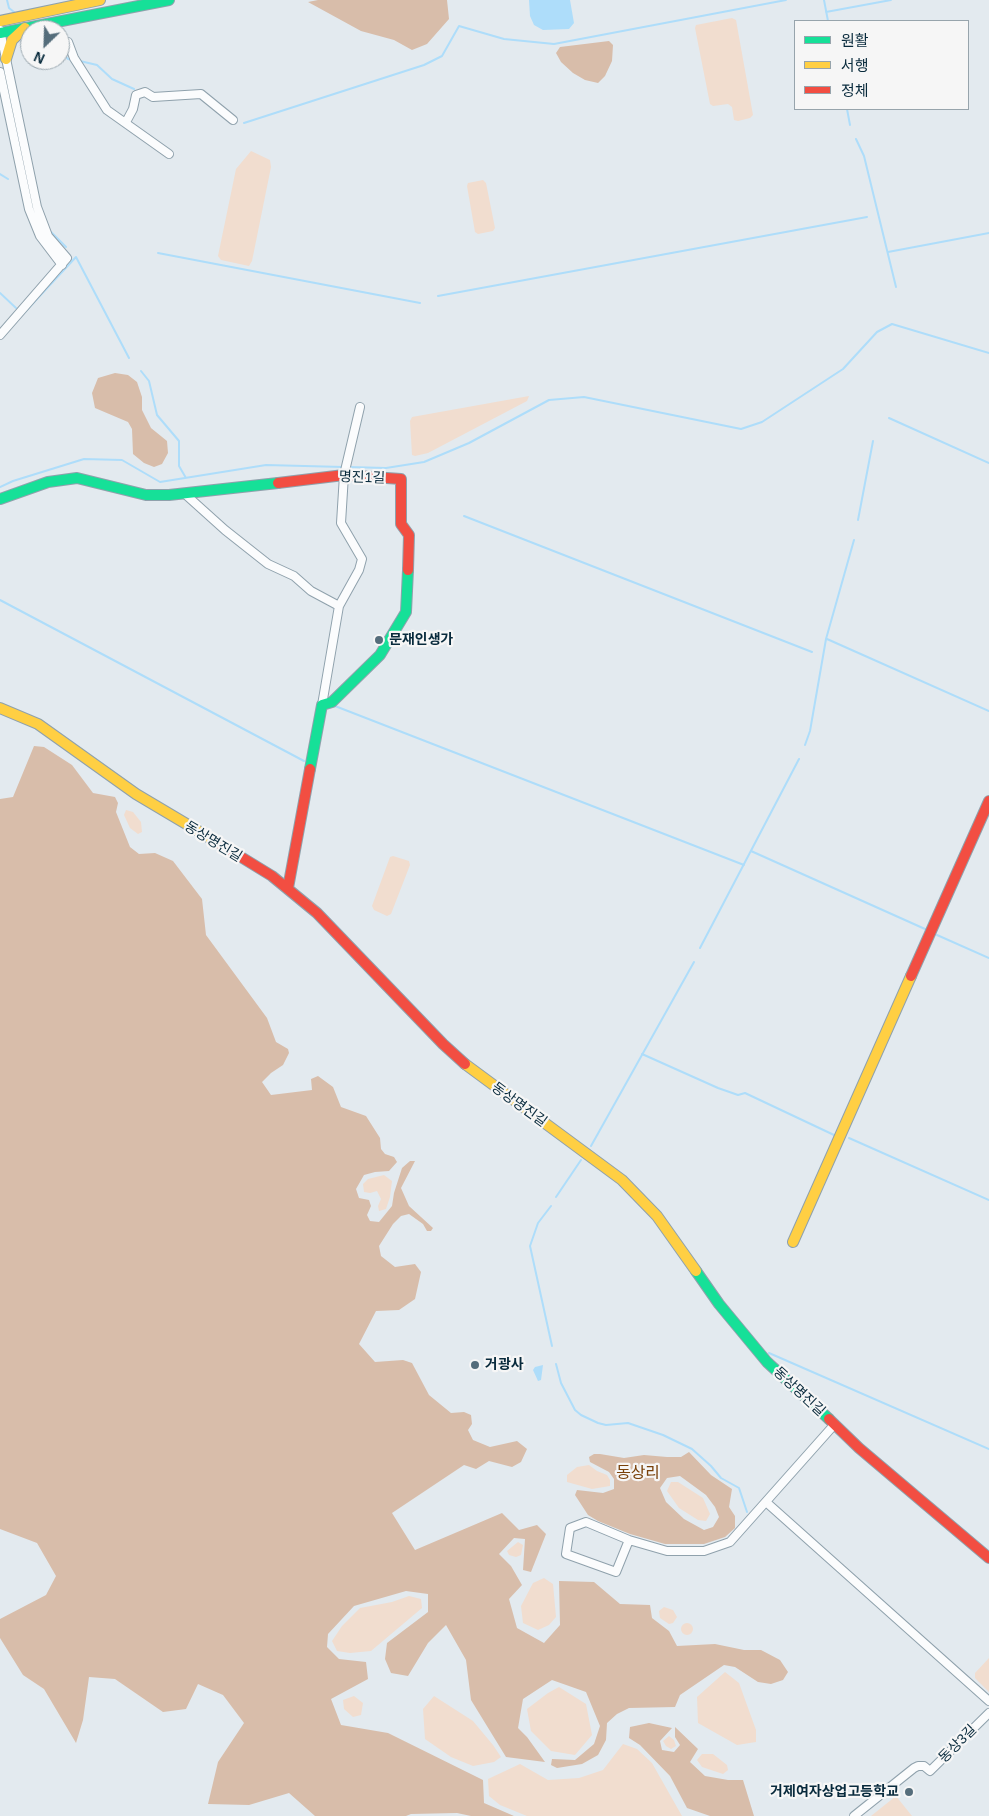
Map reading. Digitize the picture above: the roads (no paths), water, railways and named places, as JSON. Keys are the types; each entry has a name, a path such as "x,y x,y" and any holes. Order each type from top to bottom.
{"street":[{"path":"0,21 100,0"},
{"path":"63,20 169,0"},
{"path":"20,28 0,31 38,213 48,236 65,262"},
{"path":"6,59 12,40 20,33"},
{"path":"70,47 79,67 107,110 169,154"},
{"path":"0,72 29,209 40,236 65,262"},
{"path":"126,122 133,109 136,95 145,92 152,97 202,94 233,120"},
{"path":"0,335 65,262"},
{"path":"288,888 339,606 359,570 362,559 341,523 344,475 360,407"},
{"name":"명진1길","path":"0,499 48,482 77,478 146,495 185,494 344,475 401,479 400,524 409,535 406,612 380,655 332,702 322,705"},
{"path":"185,494 225,530 268,564 294,576 311,591 339,606"},
{"name":"동상명진길","path":"0,708 38,724 136,794 272,876 288,888 317,913 442,1044 469,1067 633,1190 657,1216 719,1304 767,1362 834,1425 922,1503 989,1558"},
{"path":"794,1242 989,801"},
{"path":"629,1540 616,1572 566,1554 570,1528 586,1522 629,1540 668,1552 704,1551 730,1542 834,1425"},
{"path":"766,1502 989,1701"},
{"name":"동상3길","path":"854,1816 914,1768 924,1766 930,1771 989,1713"}],"water":[{"path":"529,0 570,0 574,23 569,29 543,30 534,25 530,16"},
{"path":"543,1365 541,1380 538,1381 533,1370 535,1367"}],"waterway":[{"path":"7,0 9,8 14,12"},
{"path":"244,123 424,65 442,56 459,26 504,39 554,44 786,0"},
{"path":"824,0 828,20"},
{"path":"826,12 891,0"},
{"path":"80,61 97,65 112,79 134,89"},
{"path":"847,110 850,125"},
{"path":"856,139 864,156 896,287"},
{"path":"0,174 8,179"},
{"path":"438,296 867,217"},
{"path":"50,231 66,247"},
{"path":"888,252 989,233"},
{"path":"158,253 420,303"},
{"path":"23,314 76,257 129,358"},
{"path":"0,293 16,308"},
{"path":"348,467 386,468 424,462 469,443 549,400 584,397 741,429 762,422 843,369 877,332 892,324 989,353"},
{"path":"141,371 149,381 157,415 179,441 179,466 186,478"},
{"path":"889,418 989,463"},
{"path":"858,520 873,441"},
{"path":"0,487 13,481 84,459 122,460 160,482 266,465 343,467"},
{"path":"464,516 812,652"},
{"path":"805,745 810,731 826,639 854,540"},
{"path":"0,600 304,761"},
{"path":"827,639 989,711"},
{"path":"335,706 744,865"},
{"path":"700,948 799,759"},
{"path":"751,851 925,929"},
{"path":"937,935 989,958"},
{"path":"591,1146 694,962"},
{"path":"642,1054 718,1088 738,1095 745,1093 834,1135"},
{"path":"849,1138 989,1200"},
{"path":"556,1197 581,1160"},
{"path":"551,1206 538,1223 530,1246 552,1346"},
{"path":"769,1353 989,1449"},
{"path":"556,1364 561,1383 575,1410 581,1415 606,1425 628,1423 663,1435 692,1449 721,1478 739,1488 747,1512"}],"place":[{"name":"문재인생가","path":"379,640"},
{"name":"거광사","path":"475,1365"},
{"name":"거제여자상업고등학교","path":"909,1792"}],"district":[{"name":"동상리","path":"638,1474"}]}
